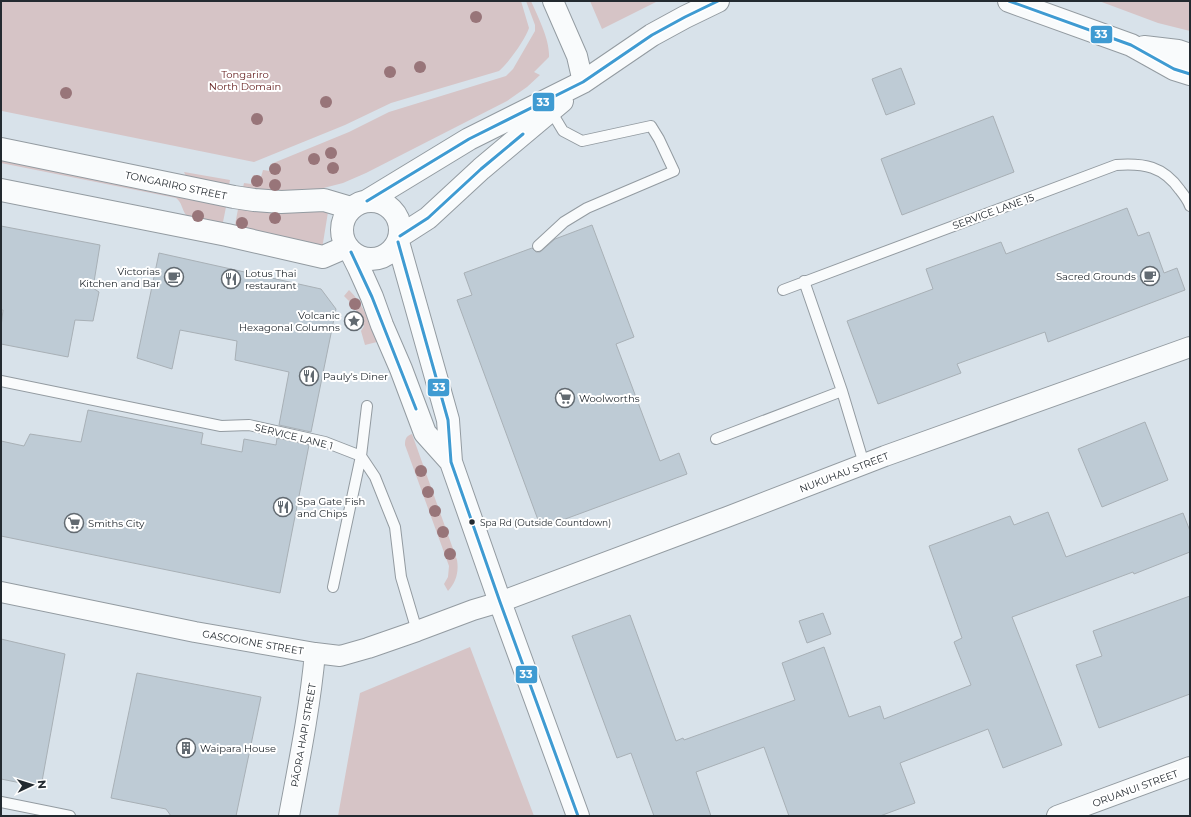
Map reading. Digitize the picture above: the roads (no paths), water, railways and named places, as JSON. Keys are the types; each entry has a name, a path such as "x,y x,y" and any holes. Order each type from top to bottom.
{"main road":[{"path":"450,462 425,433 372,297 359,268 342,237 342,226 345,215 360,204 469,139 583,82 652,35 684,17 718,1"},
{"path":"1009,1 1131,45 1174,69 1190,74"},
{"path":"1131,45 1178,51 1190,55"},
{"path":"348,249 360,258 371,260 382,258 391,252 399,239 428,218 481,169 551,111 583,82"},
{"name":"TONGARIRO STREET","path":"1,149 238,198 281,202 324,200 351,208 360,204"},
{"path":"1,190 227,235 323,257 348,249"},
{"path":"360,204 378,202 388,206 396,214 400,225 399,239 448,420 450,462 578,816"}],"street":[{"path":"553,1 577,56 583,82"},
{"name":"NUKUHAU STREET","path":"500,602 727,518 864,464 1190,347"},
{"name":"GASCOIGNE STREET","path":"1,592 195,632 314,654 340,656 368,648 473,610 500,602"},
{"name":"PĀORA HAPI STREET","path":"288,816 306,730 314,654"},
{"name":"ORUANUI STREET","path":"1057,816 1190,767"}],"lane":[{"path":"538,246 564,222 587,208 674,171 659,139 651,126 582,141 563,131 551,111"},
{"name":"SERVICE LANE 15","path":"783,290 1116,165 1144,165 1167,174 1176,184 1190,206"},
{"path":"804,281 842,391 864,464"},
{"name":"SERVICE LANE 1","path":"1,381 221,426 249,424 325,442 360,456"},
{"path":"716,439 842,391"},
{"path":"333,587 360,456 367,406"},
{"path":"360,456 375,477 395,527 401,577 417,631"},
{"path":"1,802 70,816"}],"place":[{"name":"Sacred Grounds","path":"1150,276"},
{"name":"Victorias Kitchen and Bar","path":"174,277"},
{"name":"Lotus Thai restaurant","path":"231,279"},
{"name":"Volcanic Hexagonal Columns","path":"354,321"},
{"name":"Pauly's Diner","path":"309,376"},
{"name":"Woolworths","path":"565,398"},
{"name":"Spa Gate Fish and Chips","path":"283,507"},
{"name":"Spa Rd (Outside Countdown)","path":"472,522"},
{"name":"Smiths City","path":"74,523"},
{"name":"Waipara House","path":"186,748"}],"park label":[{"name":"Tongariro North Domain","path":"245,80"}]}
